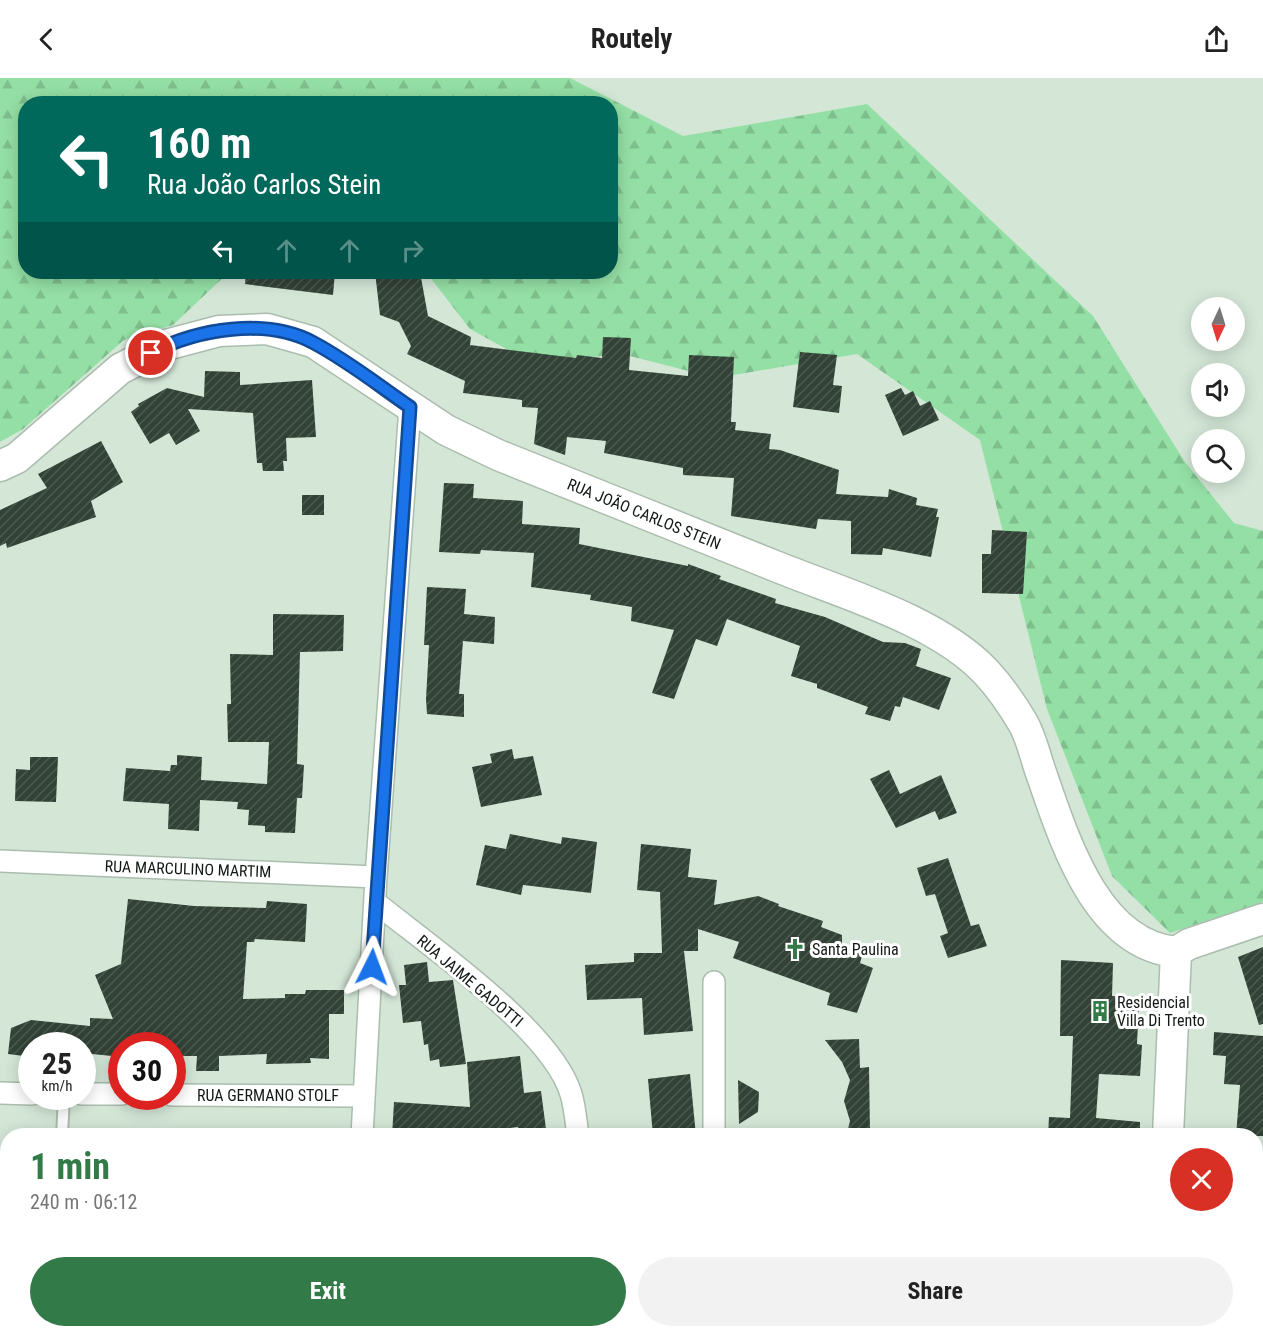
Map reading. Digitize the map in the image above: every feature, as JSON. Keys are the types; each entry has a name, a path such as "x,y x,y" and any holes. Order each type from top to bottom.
{"street":[{"name":"RUA JOÃO CARLOS STEIN","path":"0,466 17,458 120,369 166,345 219,331 267,329 312,342 446,430 498,455 858,599 939,634 986,672 1024,724 1065,841 1093,895 1117,922 1144,945 1158,950 1176,952"},
{"path":"362,1128 376,877 410,407"},
{"name":"RUA MARCULINO MARTIM","path":"0,861 376,877"},
{"name":"RUA JAIME GADOTTI","path":"375,902 511,1012 550,1054 571,1094 577,1128"},
{"path":"1167,1128 1176,952 1189,944 1263,919"},
{"path":"714,982 714,1128"},
{"path":"0,1093 18,1094"},
{"name":"RUA GERMANO STOLF","path":"186,1095 364,1096"}],"lane":[{"path":"62,1128 63,1110"}],"green space":[{"path":"0,78 570,78 605,96 18,96 18,279 222,279 173,325 124,340 23,429 0,442"},
{"path":"618,103 683,136 867,104 1093,316 1191,469 1191,483 1202,483 1234,523 1263,531 1263,902 1170,933 1112,876 1047,709 980,440 857,354 716,378 622,354 532,363 470,329 431,279 618,279"}],"building":[{"path":"245,279 334,279 333,295 245,284"},
{"path":"376,279 421,279 428,316 471,337 470,345 576,358 577,355 602,358 603,337 631,338 629,370 688,376 689,355 734,357 731,422 736,422 735,430 771,434 769,449 780,450 839,470 836,494 888,497 889,489 917,498 916,505 938,509 936,517 939,517 931,557 883,548 882,555 851,554 851,521 818,519 816,529 731,516 734,478 683,475 683,468 604,453 606,441 567,437 565,455 534,444 538,408 522,407 522,400 463,393 465,381 407,354 411,346 399,322 380,315"},
{"path":"800,352 837,355 833,385 842,386 839,413 793,407"},
{"path":"205,371 240,372 240,385 312,380 316,437 286,438 287,461 283,461 284,471 263,471 262,463 257,463 253,413 188,409 200,431 176,445 169,433 150,444 131,412 139,406 138,404 167,388 204,397"},
{"path":"901,388 905,395 913,391 920,406 930,401 939,420 903,436 885,395"},
{"path":"101,441 123,482 91,501 96,517 7,548 6,543 0,546 0,510 47,488 38,474"},
{"path":"444,483 474,484 473,498 523,501 522,524 580,528 579,544 688,566 688,564 721,576 719,579 776,599 775,603 825,617 883,642 905,643 921,649 916,666 951,678 939,710 903,697 900,707 895,706 890,721 865,714 868,707 817,688 817,684 791,676 800,646 727,619 717,646 696,639 674,699 652,693 674,630 631,621 632,607 590,600 591,595 531,587 534,553 481,550 480,554 439,552"},
{"path":"302,495 324,495 324,515 302,515"},
{"path":"992,530 1027,532 1023,594 982,593 982,554 991,554"},
{"path":"427,587 466,589 464,614 495,617 494,644 463,641 459,694 464,694 464,717 427,714 429,645 424,645"},
{"path":"273,614 344,615 343,651 300,652 297,764 304,765 302,798 297,798 295,833 265,832 265,826 248,825 249,810 237,809 238,802 200,800 199,831 168,829 169,804 123,801 126,768 170,771 171,765 177,765 177,755 202,757 201,780 267,784 269,742 228,742 227,704 231,704 230,654 273,655"},
{"path":"512,749 514,759 533,756 542,795 481,807 472,767 492,763 490,754"},
{"path":"30,757 58,757 56,802 15,801 16,769 30,770"},
{"path":"889,770 900,794 941,775 957,813 939,820 935,811 896,828 870,779"},
{"path":"510,834 561,844 562,837 597,842 591,893 523,885 521,895 476,885 485,845 506,849"},
{"path":"641,844 691,849 688,877 717,880 714,905 758,896 779,904 778,906 823,921 821,927 842,935 842,945 863,953 860,963 873,968 857,1013 827,1005 830,993 733,958 739,942 698,929 698,951 684,951 693,1031 644,1035 642,998 587,1000 585,965 634,962 634,953 662,953 660,892 637,890"},
{"path":"948,858 971,926 979,924 987,946 948,958 940,936 948,933 935,894 926,896 917,868"},
{"path":"128,899 194,906 266,908 267,901 307,904 305,942 255,939 254,942 247,942 243,999 285,998 285,994 305,994 306,990 344,990 344,1014 329,1014 329,1059 310,1058 311,1063 266,1064 267,1054 219,1056 219,1071 196,1071 197,1056 186,1056 186,1032 108,1032 108,1056 96,1054 96,1032 18,1032 18,1055 8,1054 11,1028 31,1020 90,1026 90,1018 113,1019 95,975 121,964"},
{"path":"1263,947 1263,1024 1259,1025 1238,957"},
{"path":"1061,960 1113,963 1112,996 1128,997 1128,1002 1139,1003 1137,1044 1142,1045 1140,1076 1099,1074 1096,1118 1140,1122 1140,1128 1048,1128 1049,1117 1070,1118 1073,1036 1060,1036"},
{"path":"427,962 429,982 453,980 466,1064 440,1067 439,1059 430,1061 428,1044 424,1045 421,1021 403,1023 399,985 406,985 404,965"},
{"path":"1214,1032 1263,1036 1263,1128 1237,1128 1240,1085 1224,1084 1226,1056 1213,1055"},
{"path":"859,1039 860,1068 869,1067 870,1128 848,1128 850,1121 844,1101 850,1080 842,1062 825,1040"},
{"path":"520,1056 524,1093 541,1091 546,1128 392,1128 394,1102 470,1107 467,1062"},
{"path":"690,1074 695,1128 652,1128 648,1079"},
{"path":"738,1080 759,1092 758,1112 739,1124"}],"place":[{"name":"Santa Paulina","path":"795,949"},
{"name":"Residencial Villa Di Trento","path":"1100,1011"}],"route":[{"path":"151,353 166,345 219,331 267,329 312,342 410,407 376,877 372,967"}]}
